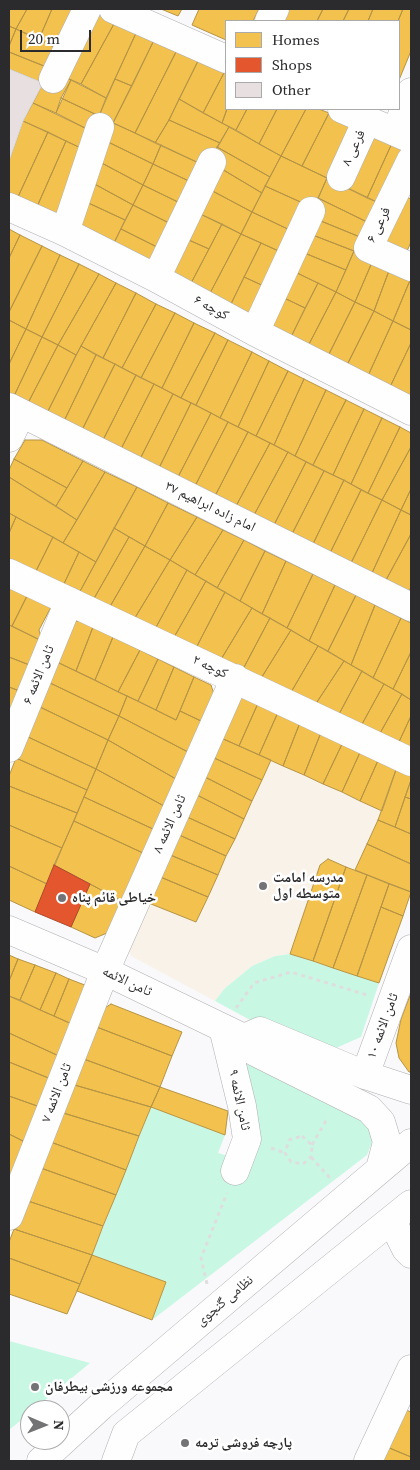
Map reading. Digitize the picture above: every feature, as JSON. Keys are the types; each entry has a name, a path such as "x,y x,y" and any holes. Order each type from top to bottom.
{"street":[{"path":"53,80 87,9"},
{"path":"113,9 225,59"},
{"path":"344,110 403,135 411,92"},
{"name":"فرعی ۸","path":"341,177 367,120"},
{"path":"65,232 100,127"},
{"name":"فرعی ۶","path":"411,160 368,248 411,267"},
{"path":"156,278 212,162"},
{"name":"کوچه ۶","path":"9,207 65,232 156,278 255,332 411,412"},
{"path":"255,332 311,211"},
{"path":"9,438 15,410"},
{"name":"امام زاده ابراهیم ۳۷","path":"15,410 411,607"},
{"name":"کوچه ۲","path":"9,572 411,762"},
{"name":"ثامن الائمه ۶","path":"9,748 69,602"},
{"name":"ثامن الائمه ۸","path":"105,971 235,678"},
{"name":"ثامن الائمه","path":"9,930 105,971 234,1033 255,1052 369,1109 381,1122 387,1142 380,1169"},
{"name":"ثامن الائمه ۱۰","path":"365,1075 411,949"},
{"name":"ثامن الائمه ۷","path":"9,1216 105,971"},
{"path":"234,1033 260,1031 365,1075 411,1090"},
{"name":"ثامن الائمه ۹","path":"234,1033 247,1139 235,1171"},
{"name":"نظامی گنجوی","path":"41,1461 102,1406 411,1143"},
{"path":"401,1213 406,1249 411,1254"},
{"path":"102,1406 100,1423 102,1432 113,1437 126,1434 401,1213"},
{"path":"368,1461 411,1369"},
{"path":"116,1461 126,1434"}],"path":[{"path":"234,1033 254,983 291,972 391,1003"},
{"path":"312,1145 302,1136 295,1138 289,1140 285,1153 291,1162 303,1164 311,1157 312,1145 341,1095"},
{"path":"213,1311 201,1258 235,1171"}],"shaded area":[{"name":"مدرسه امامت متوسطه اول","path":"271,760 382,811 355,870 328,859 320,865 290,954 275,956 252,966 224,989 215,1001 131,956 127,944 146,902 196,922"}],"green space":[{"path":"290,954 379,983 361,1037 329,1051 252,1021 215,1001 224,989 252,966 275,956"},
{"path":"230,1053 352,1113 365,1123 371,1131 372,1142 367,1155 152,1320 166,1282 92,1255 151,1107 225,1135 218,1153 235,1158"},
{"name":"مجموعه ورزشی بیطرفان","path":"9,1341 90,1363 45,1400 20,1400 20,1421 9,1430"}],"building: Homes":[{"path":"9,9 27,9 16,29 9,26"},
{"path":"27,9 52,9 39,39 16,29"},
{"path":"52,9 76,9 58,49 39,39"},
{"path":"161,9 182,9 178,16"},
{"path":"199,9 259,9 254,20 225,20 225,40 192,25"},
{"path":"289,9 323,9 318,20 284,20"},
{"path":"323,9 349,9 344,20 318,20"},
{"path":"349,9 373,9 368,20 344,20"},
{"path":"373,9 403,9 398,20 368,20"},
{"path":"403,9 411,9 411,51 400,78 400,20 398,20"},
{"path":"93,12 115,22 81,84 62,76"},
{"path":"115,22 137,31 106,98 81,84"},
{"path":"9,26 16,29 9,46"},
{"path":"16,29 58,49 49,68 9,52 9,46"},
{"path":"137,31 155,38 132,86 115,79"},
{"path":"155,38 178,48 135,133 113,123"},
{"path":"178,48 200,57 169,120 155,143 135,133"},
{"path":"9,52 49,68 43,83 9,69"},
{"path":"200,57 225,69 203,113 179,99"},
{"path":"225,71 225,110 227,110 222,123 203,113"},
{"path":"62,76 71,80 56,113 33,103 43,83"},
{"path":"115,79 132,86 113,123 99,116"},
{"path":"71,80 106,98 99,116 61,98"},
{"path":"61,98 99,116 93,132 56,113"},
{"path":"179,99 229,127 220,143 169,120"},
{"path":"33,103 93,132 85,150 23,121"},
{"path":"227,110 246,110 236,130 222,123"},
{"path":"246,110 276,110 259,144 236,130"},
{"path":"276,110 305,110 281,156 259,144"},
{"path":"305,110 322,110 329,113 302,166 281,156"},
{"path":"329,113 353,123 327,178 302,166"},
{"path":"169,120 220,143 212,157 203,165 155,143"},
{"path":"23,121 48,132 17,199 9,195 9,161"},
{"path":"109,121 161,145 153,164 102,139"},
{"path":"229,127 281,156 270,177 217,147"},
{"path":"48,132 66,141 36,209 17,199"},
{"path":"372,132 393,141 367,198 345,187"},
{"path":"102,139 153,164 143,185 96,160"},
{"path":"66,141 85,150 56,219 36,209"},
{"path":"393,141 404,145 377,202 367,198"},
{"path":"161,145 203,165 193,183 153,164"},
{"path":"217,147 270,177 262,193 215,165 212,157"},
{"path":"281,156 327,178 314,208 265,186"},
{"path":"96,160 143,185 133,205 89,181"},
{"path":"153,164 193,183 182,204 143,185"},
{"path":"215,165 262,193 252,212 205,187"},
{"path":"327,178 377,202 367,222 318,198"},
{"path":"89,181 133,205 125,220 82,200"},
{"path":"143,185 182,204 171,224 133,205"},
{"path":"265,186 307,205 294,232 252,212"},
{"path":"205,187 252,212 241,234 194,211"},
{"path":"402,195 411,199 411,242 404,258 378,246"},
{"path":"318,198 367,222 360,237 316,219 314,208"},
{"path":"82,200 125,220 112,247 73,228"},
{"path":"133,205 171,224 159,248 121,229"},
{"path":"194,211 222,224 209,249 182,237"},
{"path":"252,212 294,232 283,253 241,234"},
{"path":"316,219 360,237 354,251 310,234"},
{"path":"222,224 241,234 208,297 189,287"},
{"path":"9,229 20,235 9,258"},
{"path":"121,229 159,248 150,265 112,247"},
{"path":"241,234 261,243 229,308 208,297"},
{"path":"310,234 354,251 346,270 302,252"},
{"path":"20,235 42,246 9,312 9,258"},
{"path":"182,237 209,249 189,287 164,274"},
{"path":"261,243 283,253 266,287 244,277"},
{"path":"42,246 60,255 26,329 9,320 9,312"},
{"path":"354,251 373,260 355,302 336,292"},
{"path":"302,252 346,270 336,292 293,271"},
{"path":"60,255 79,264 42,337 26,329"},
{"path":"373,260 390,268 374,311 355,302"},
{"path":"79,264 99,274 58,345 42,337"},
{"path":"390,268 411,278 393,321 374,311"},
{"path":"293,271 318,283 305,308 282,297"},
{"path":"99,274 116,283 76,355 58,345"},
{"path":"244,277 266,287 250,319 229,308"},
{"path":"411,278 411,330 393,321"},
{"path":"116,283 136,293 103,358 81,346"},
{"path":"318,283 336,292 307,348 290,339"},
{"path":"336,292 355,302 327,358 307,348"},
{"path":"136,293 156,304 122,368 103,358"},
{"path":"282,297 305,308 290,339 267,328"},
{"path":"355,302 374,311 346,367 327,358"},
{"path":"156,304 175,313 141,378 122,368"},
{"path":"374,311 393,321 367,378 346,367"},
{"path":"175,313 194,323 162,388 141,378"},
{"path":"9,320 26,329 9,364"},
{"path":"393,321 411,330 411,343 389,389 367,378"},
{"path":"194,323 215,333 181,398 162,388"},
{"path":"26,329 42,337 14,396 9,394 9,364"},
{"path":"215,333 228,340 196,405 181,398"},
{"path":"42,337 58,345 28,403 14,396"},
{"path":"228,340 252,352 220,418 196,405"},
{"path":"411,343 411,400 389,389"},
{"path":"58,345 76,355 47,413 28,403"},
{"path":"81,346 96,355 64,421 47,413"},
{"path":"252,352 269,361 238,427 220,418"},
{"path":"96,355 115,364 82,430 64,421"},
{"path":"269,361 288,371 256,436 238,427"},
{"path":"115,364 136,375 103,440 82,430"},
{"path":"288,371 304,379 274,445 256,436"},
{"path":"136,375 154,384 121,449 103,440"},
{"path":"304,379 326,390 295,456 274,445"},
{"path":"154,384 173,394 140,459 121,449"},
{"path":"326,390 346,400 313,465 295,456"},
{"path":"173,394 191,403 159,468 140,459"},
{"path":"346,400 364,409 333,475 313,465"},
{"path":"191,403 211,413 178,477 159,468"},
{"path":"364,409 382,418 351,484 333,475"},
{"path":"211,413 228,422 195,486 178,477"},
{"path":"382,418 400,427 368,493 351,484"},
{"path":"228,422 248,432 215,496 195,486"},
{"path":"400,427 411,433 411,447 382,500 368,493"},
{"path":"248,432 270,443 236,506 215,496"},
{"path":"25,440 42,440 83,461 67,488 14,459"},
{"path":"270,443 288,452 254,515 236,506"},
{"path":"411,447 411,489 401,510 382,500"},
{"path":"288,452 306,462 274,525 254,515"},
{"path":"14,459 67,488 56,506 9,477 9,470"},
{"path":"83,461 105,472 77,520 56,506"},
{"path":"306,462 324,471 292,534 274,525"},
{"path":"324,471 344,480 313,544 292,534"},
{"path":"105,472 137,487 96,562 63,543"},
{"path":"9,477 77,520 63,543 9,513"},
{"path":"344,480 361,490 330,553 313,544"},
{"path":"137,487 168,503 145,546 114,528"},
{"path":"411,489 411,515 401,510"},
{"path":"361,490 382,500 351,563 330,553"},
{"path":"382,500 401,510 372,573 351,563"},
{"path":"168,503 197,517 170,560 145,546"},
{"path":"401,510 411,515 411,534 386,580 372,573"},
{"path":"9,513 16,517 9,533"},
{"path":"16,517 53,537 34,575 9,563 9,533"},
{"path":"197,517 223,530 195,575 170,560"},
{"path":"114,528 129,537 92,602 78,595"},
{"path":"223,530 244,540 217,588 195,575"},
{"path":"411,534 411,586 409,592 386,580"},
{"path":"53,537 79,552 62,588 34,575"},
{"path":"129,537 145,546 108,610 92,602"},
{"path":"244,540 265,551 240,601 217,588"},
{"path":"145,546 170,560 133,621 108,610"},
{"path":"265,551 286,561 262,614 240,601"},
{"path":"79,552 96,562 78,595 62,588"},
{"path":"170,560 187,570 154,631 133,621"},
{"path":"286,561 313,574 287,628 262,614"},
{"path":"187,570 206,581 173,639 154,631"},
{"path":"313,574 335,585 309,641 287,628"},
{"path":"206,581 225,592 195,650 173,639"},
{"path":"335,585 356,595 328,651 309,641"},
{"path":"9,587 27,596 12,626 9,625"},
{"path":"225,592 252,608 220,661 195,650"},
{"path":"356,595 375,605 351,665 328,651"},
{"path":"27,596 51,607 39,630 42,641 12,626"},
{"path":"375,605 401,618 373,678 351,665"},
{"path":"252,608 270,618 242,671 220,661"},
{"path":"270,618 291,630 260,680 242,671"},
{"path":"401,618 411,623 411,652 393,689 373,678"},
{"path":"81,620 93,627 76,671 57,662 74,622"},
{"path":"9,625 42,641 32,666 9,657"},
{"path":"93,627 113,637 95,680 76,671"},
{"path":"291,630 318,646 290,694 260,680"},
{"path":"113,637 140,650 118,692 95,680"},
{"path":"318,646 344,661 315,705 290,694"},
{"path":"140,650 158,659 138,701 118,692"},
{"path":"411,652 411,700 393,689"},
{"path":"9,657 32,666 27,680 17,690 9,687"},
{"path":"158,659 174,667 156,710 138,701"},
{"path":"344,661 362,671 338,716 315,705"},
{"path":"57,662 127,696 119,716 48,682"},
{"path":"174,667 194,677 176,720 156,710"},
{"path":"362,671 384,684 361,726 338,716"},
{"path":"194,677 211,685 214,694 201,721 180,711"},
{"path":"48,682 119,716 108,740 38,706"},
{"path":"384,684 402,694 379,735 361,726"},
{"path":"9,687 17,690 19,700 9,717"},
{"path":"402,694 411,700 411,716 398,744 379,735"},
{"path":"246,695 259,701 239,746 221,738 239,698"},
{"path":"127,696 176,720 180,711 201,721 188,752 119,716"},
{"path":"259,701 279,710 259,755 239,746"},
{"path":"38,706 108,740 96,769 26,736"},
{"path":"279,710 301,720 283,766 259,755"},
{"path":"119,716 188,752 176,779 108,740"},
{"path":"411,716 411,750 398,744"},
{"path":"301,720 322,730 304,775 283,766"},
{"path":"322,730 344,740 323,784 304,775"},
{"path":"26,736 96,769 87,790 16,758"},
{"path":"221,738 271,760 262,780 212,757"},
{"path":"108,740 176,779 164,806 96,769"},
{"path":"344,740 362,748 342,792 323,784"},
{"path":"362,748 380,756 360,801 342,792"},
{"path":"380,756 398,764 382,811 360,801"},
{"path":"212,757 262,780 252,801 203,776"},
{"path":"16,758 87,790 77,813 9,786 9,776"},
{"path":"398,764 411,771 411,780 395,827 378,820"},
{"path":"96,769 164,806 153,829 84,797"},
{"path":"203,776 252,801 244,819 195,794"},
{"path":"411,780 411,799 405,797"},
{"path":"9,786 77,813 62,848 9,825"},
{"path":"195,794 244,819 235,839 185,816"},
{"path":"84,797 153,829 143,853 74,821"},
{"path":"405,797 411,799 411,834 395,827"},
{"path":"185,816 235,839 226,856 177,834"},
{"path":"378,820 411,834 411,864 367,844"},
{"path":"74,821 143,853 122,901 54,865"},
{"path":"9,825 62,848 47,884 9,866"},
{"path":"177,834 226,856 218,875 168,854"},
{"path":"367,844 411,864 411,892 355,870"},
{"path":"168,854 218,875 208,897 158,876"},
{"path":"328,859 346,867 313,961 290,954 320,865"},
{"path":"9,866 47,884 35,912 9,900"},
{"path":"346,867 367,875 333,968 313,961"},
{"path":"367,875 389,884 357,976 333,968"},
{"path":"158,876 208,897 196,922 146,902"},
{"path":"90,884 122,901 107,933 95,938 71,927"},
{"path":"389,884 411,892 403,916 381,907"},
{"path":"381,907 403,916 379,983 357,976"},
{"path":"9,955 18,959 9,981"},
{"path":"18,959 35,965 20,1000 9,996 9,981"},
{"path":"35,965 56,973 40,1010 20,1000"},
{"path":"56,973 69,979 54,1016 40,1010"},
{"path":"69,979 90,987 74,1025 54,1016"},
{"path":"411,993 411,1072 409,1072 399,1058 396,1043 401,1019"},
{"path":"9,996 74,1025 61,1057 9,1033"},
{"path":"111,1004 182,1032 172,1056 94,1026 100,1011"},
{"path":"94,1026 172,1056 160,1087 81,1058"},
{"path":"9,1033 61,1057 51,1079 9,1062"},
{"path":"81,1058 160,1087 151,1107 71,1084"},
{"path":"9,1062 51,1079 40,1107 9,1096"},
{"path":"71,1084 151,1107 139,1136 60,1112"},
{"path":"160,1087 228,1111 225,1135 151,1107"},
{"path":"9,1096 40,1107 25,1142 9,1134"},
{"path":"60,1112 139,1136 126,1170 48,1141"},
{"path":"9,1134 25,1142 11,1176 9,1175"},
{"path":"48,1141 126,1170 116,1195 38,1167"},
{"path":"38,1167 116,1195 103,1226 25,1200"},
{"path":"25,1200 103,1226 92,1255 14,1229"},
{"path":"14,1229 92,1255 80,1284 9,1258 9,1242"},
{"path":"92,1255 166,1282 152,1320 77,1291"},
{"path":"9,1258 80,1284 67,1314 9,1294"},
{"path":"404,1409 411,1412 411,1457 387,1447"},
{"path":"387,1447 411,1457 411,1461 381,1461"}],"building: Shops":[{"name":"خیاطی قائم پناه","path":"54,865 90,884 71,927 35,912"}],"building: Other":[{"path":"9,69 43,83 23,121 9,161"}],"place":[{"name":"مدرسه امامت متوسطه اول","path":"263,886"},
{"name":"خیاطی قائم پناه","path":"62,898"},
{"name":"مجموعه ورزشی بیطرفان","path":"35,1387"},
{"name":"پارچه فروشی ترمه","path":"185,1443"}]}
